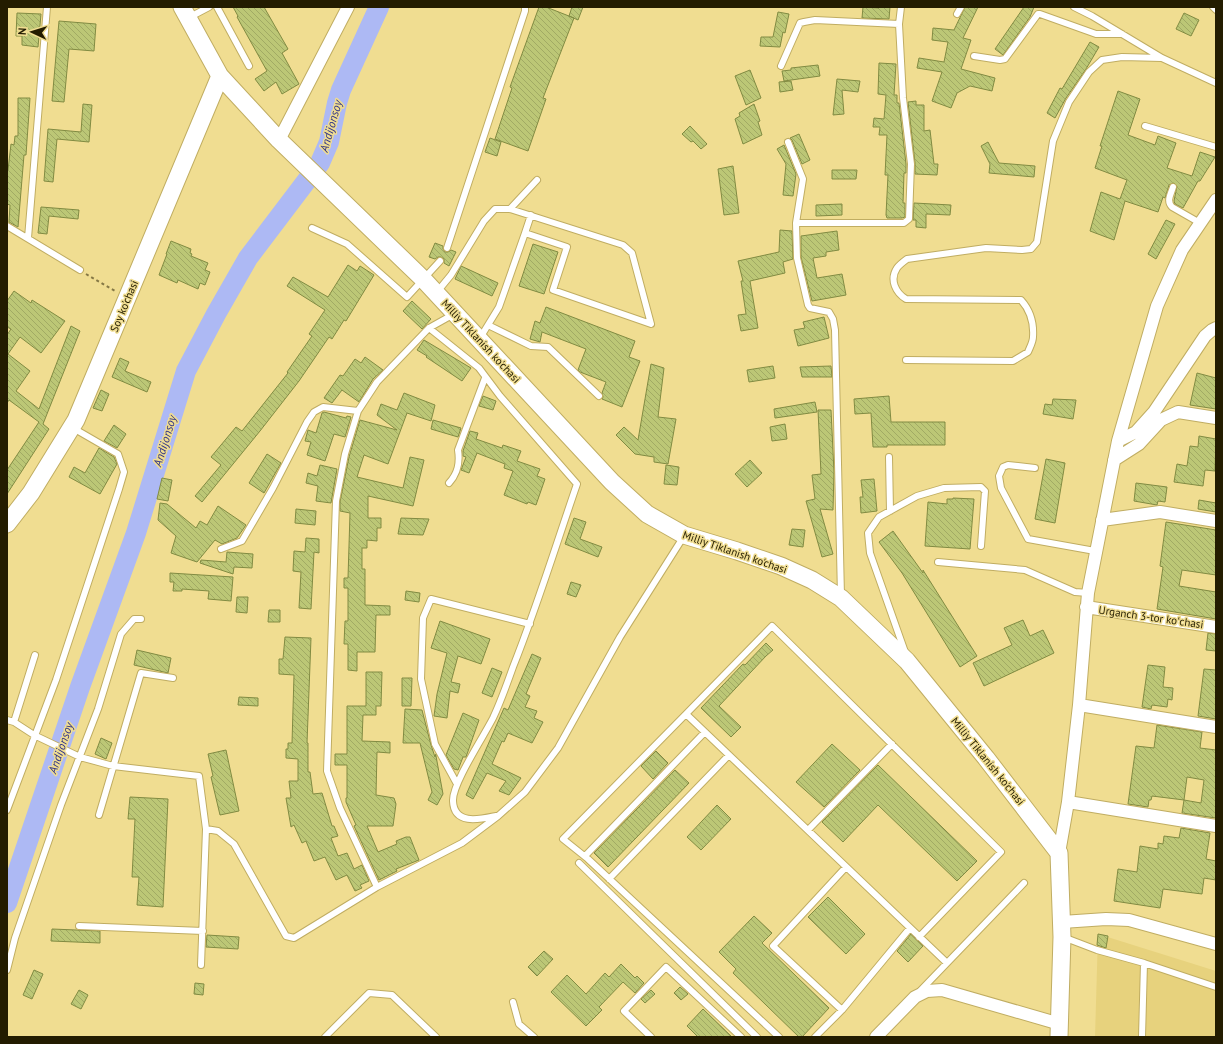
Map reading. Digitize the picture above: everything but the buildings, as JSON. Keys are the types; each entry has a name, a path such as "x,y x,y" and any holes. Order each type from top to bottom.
{"main road":[{"name":"Milliy Tiklanish ko'chasi","path":"185,13 220,76 285,146 423,279 455,313 484,332 612,482 648,514 684,535 738,551 780,566 812,580 841,598 907,661 986,758 1060,853"},
{"name":"Soy ko'chasi","path":"7,524 32,493 76,420 220,76"},
{"path":"1059,1031 1062,930 1060,853"}],"street":[{"path":"285,146 348,7"},
{"path":"1060,853 1068,802 1079,705 1086,607 1095,551 1118,442 1157,306 1182,250 1216,200"},
{"path":"1118,442 1136,432 1154,412 1205,336 1216,328"},
{"path":"1114,460 1139,444 1160,420 1178,412 1216,418"},
{"path":"1102,520 1160,512 1216,521"},
{"name":"Urganch 3-tor koʻchasi","path":"1086,607 1216,627"},
{"path":"1079,705 1216,727"},
{"path":"1068,802 1216,826"},
{"path":"1062,930 1106,919 1129,920 1216,944"},
{"path":"876,1037 915,997 927,990 942,990 1059,1031"}],"lane":[{"path":"28,238 47,7"},
{"path":"185,13 209,7"},
{"path":"217,7 249,66"},
{"path":"447,248 526,11 525,7"},
{"path":"796,223 904,222 909,219 911,164 902,98 899,24 900,7"},
{"path":"957,14 961,7"},
{"path":"1074,7 1162,58 1216,83"},
{"path":"1213,7 1216,10"},
{"path":"974,56 1000,60 1005,59 1038,14 1096,34 1122,34"},
{"path":"781,66 800,24 804,22 815,20 899,24"},
{"path":"906,360 1013,361 1028,352 1033,337 1032,320 1028,307 1021,300 906,300 900,296 895,289 894,281 897,267 907,259 986,248 1031,249 1037,242 1053,142 1069,102 1089,72 1102,60 1122,57 1162,58"},
{"path":"1146,126 1216,147"},
{"path":"788,142 803,179 796,223 797,258 808,305 810,308 829,312 833,318 835,330 841,598"},
{"path":"510,209 537,180"},
{"path":"1173,187 1169,204 1200,223"},
{"path":"436,293 451,275 484,221 494,209 510,209 623,245 632,253 651,324 553,290 567,247 525,233"},
{"path":"530,215 499,307 484,332 531,346 548,347 599,396"},
{"path":"7,226 80,270"},
{"path":"312,228 347,244 407,297 440,261"},
{"path":"378,887 340,808 328,772 336,501 345,454 358,411 377,382 429,328 455,313"},
{"path":"429,328 479,368 500,396 577,484 530,624 494,717 457,784 452,801 455,812 463,818 472,820 498,816"},
{"path":"448,483 455,476 460,462 458,450 485,378"},
{"path":"221,549 242,541 273,488 307,422 314,412 323,407 358,411"},
{"path":"7,810 56,680 124,472 118,454 72,428"},
{"path":"889,458 890,511"},
{"path":"1035,468 1008,465 1003,467 999,476 1001,488 1028,539 1095,551"},
{"path":"907,661 900,635 870,553 868,533 879,517 917,496 944,488 981,487 985,491 981,546"},
{"path":"206,829 218,831 234,844 286,936 294,938 378,887 462,843 498,816 525,792 558,748 620,637 684,535"},
{"path":"938,562 1025,570 1075,592 1088,593"},
{"path":"457,784 435,744 421,679 423,618 431,599 530,624"},
{"path":"7,970 15,938 61,804 98,710 121,634 134,619 141,619"},
{"path":"779,1037 585,856 563,839 772,626 1001,852 919,937"},
{"path":"14,722 35,655"},
{"path":"99,815 141,673 173,678"},
{"path":"686,714 947,963"},
{"path":"7,720 14,722 34,735 80,757 113,766 199,776 206,829 202,965"},
{"path":"585,856 705,732"},
{"path":"808,830 892,744"},
{"path":"609,879 729,755"},
{"path":"579,863 757,1037"},
{"path":"842,1010 773,946 846,867"},
{"path":"915,997 1024,883"},
{"path":"79,926 202,931"},
{"path":"815,1037 842,1010 910,928"},
{"path":"1062,930 1097,950 1144,963 1216,987"},
{"path":"1142,1037 1144,963"},
{"path":"651,1037 624,1011 666,967 741,1037"},
{"path":"325,1037 369,993 392,995 436,1037"},
{"path":"513,1002 519,1024 534,1037"}],"path":[{"path":"80,270 127,298"}],"shaded area":[{"path":"1098,934 1216,971 1216,1037 1095,1037"}],"waterway":[{"name":"Andijonsoy","path":"7,903 80,687 136,533 186,371 248,258 320,163 329,142 341,90 379,7"}]}
